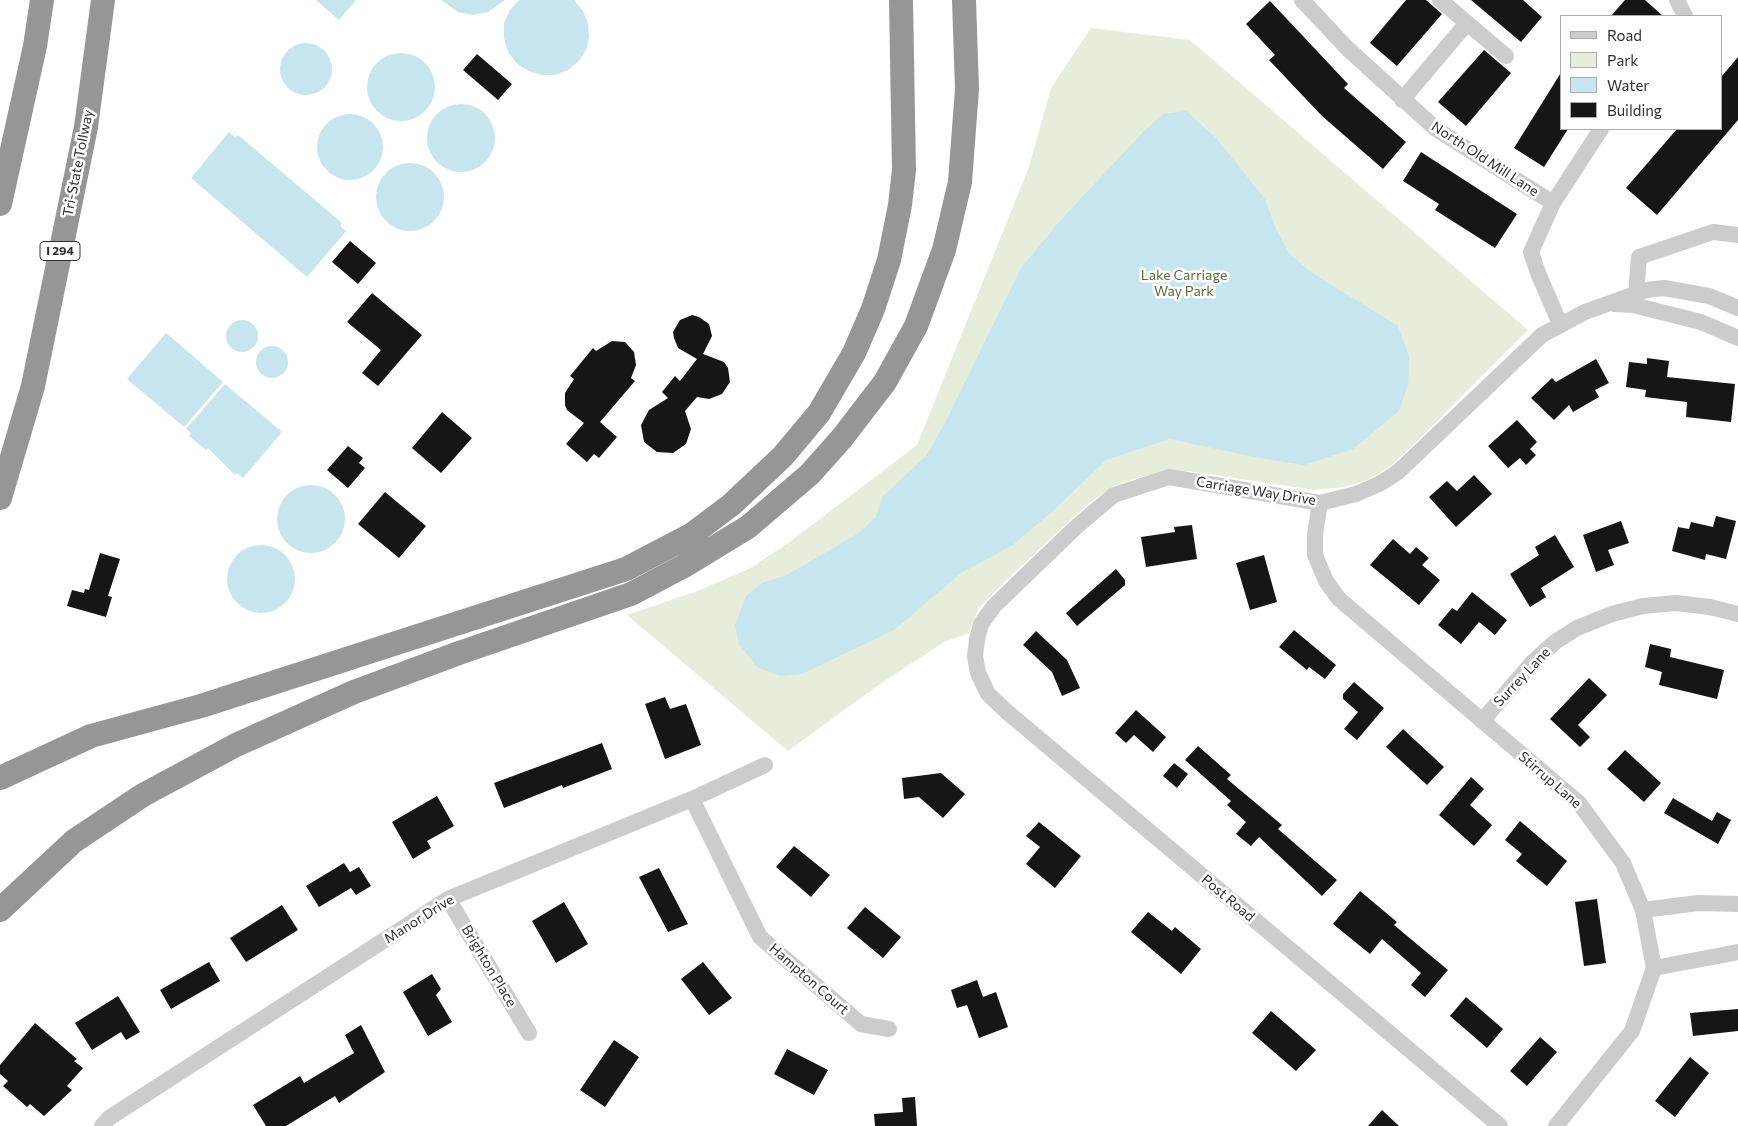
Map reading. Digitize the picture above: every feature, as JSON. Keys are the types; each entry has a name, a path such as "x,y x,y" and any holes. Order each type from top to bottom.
{"highway":[{"path":"0,204 42,0"},
{"name":"Tri-State Tollway","path":"0,498 33,386 86,127 103,0"},
{"path":"0,778 91,736 200,706 626,569 692,535 730,505 783,456 819,413 854,353 875,302 889,260 900,205 904,170 900,0"},
{"path":"0,910 74,842 151,790 236,745 354,692 459,653 631,594 684,566 748,527 810,474 842,438 885,382 916,326 944,250 960,182 967,89 964,0"},
{"path":"0,134 34,46"}],"street":[{"name":"North Old Mill Lane","path":"1302,0 1347,48 1436,129 1553,203 1531,252 1560,324"},
{"path":"1440,0 1506,56"},
{"path":"1402,100 1467,23"},
{"path":"1553,203 1600,130"},
{"path":"1636,293 1639,257 1713,232 1738,235"},
{"name":"Carriage Way Drive","path":"976,656 977,640 982,624 994,606 1076,527 1114,495 1168,477 1320,503 1356,494 1381,483 1398,472 1542,335 1560,324 1585,312 1611,304 1636,293 1664,288 1709,296 1738,308"},
{"name":"Carriage Way Drive","path":"1611,304 1633,305 1701,322 1738,338"},
{"name":"Stirrup Lane","path":"1320,503 1315,534 1315,555 1326,580 1339,599 1579,802 1623,863 1643,910 1654,968 1632,1031 1556,1126"},
{"name":"Surrey Lane","path":"1482,721 1532,663 1555,642 1577,628 1612,614 1643,606 1676,603 1710,607 1738,614"},
{"name":"Post Road","path":"976,656 978,674 988,694 1006,711 1500,1126"},
{"name":"Manor Drive","path":"102,1126 109,1118 448,899 692,799 765,766"},
{"name":"Hampton Court","path":"692,799 760,937 861,1024 889,1029"},
{"name":"Brighton Place","path":"448,899 529,1033"},
{"path":"1643,910 1698,904 1738,904"},
{"path":"1654,968 1738,952"}],"green space":[{"name":"Lake Carriage Way Park","path":"1091,28 1190,40 1528,330 1408,450 1388,468 1367,480 1344,487 1314,490 1188,471 1170,471 1140,477 1114,486 1089,503 1001,585 978,609 969,633 944,642 877,686 788,751 627,615 695,592 749,569 791,541 917,445 1029,167 1051,88"}],"water":[{"path":"316,0 356,0 339,20"},
{"path":"441,0 505,0 488,12 473,15 458,12"},
{"path":"519,0 574,0 583,11 588,23 589,37 586,50 579,61 568,70 555,75 542,75 529,71 517,64 508,52 504,38 504,23 510,10"},
{"path":"306,43 316,45 324,51 330,59 332,69 330,79 324,87 316,93 306,95 296,93 288,87 282,79 280,69 282,59 288,51 296,45"},
{"path":"401,53 414,56 425,63 432,74 435,87 432,100 425,111 414,118 401,121 388,118 377,111 370,100 367,87 370,74 377,63 388,56"},
{"path":"461,104 474,107 485,114 492,125 495,138 492,151 485,162 474,169 461,172 448,169 437,162 430,151 427,138 430,125 437,114 448,107"},
{"path":"1186,111 1216,138 1265,199 1275,227 1289,253 1309,271 1398,326 1409,357 1408,385 1399,411 1353,449 1304,465 1254,457 1170,439 1106,460 1055,509 1013,545 961,573 894,630 802,674 780,676 757,667 739,644 735,625 746,596 764,582 785,576 859,533 876,517 882,497 926,456 945,423 1021,268 1059,222 1143,132 1163,114"},
{"path":"343,114 357,114 369,119 378,128 383,140 381,160 374,171 357,180 343,180 331,175 322,166 317,154 317,140 322,128 331,119"},
{"path":"229,132 235,137 238,135 342,223 340,226 346,231 307,277 191,178"},
{"path":"410,163 423,166 434,173 441,184 444,197 441,210 434,221 423,228 410,231 397,228 386,221 379,210 376,197 379,184 386,173 397,166"},
{"path":"242,320 253,325 258,336 253,347 242,352 231,347 226,336 231,325"},
{"path":"166,333 223,382 184,427 127,379"},
{"path":"272,346 278,347 283,351 287,356 287,368 283,373 278,377 272,378 266,377 261,373 257,368 256,362 257,356 261,351 266,347"},
{"path":"225,384 282,432 243,478 237,473 235,475 208,448 206,450 189,436 191,433 186,429"},
{"path":"311,485 324,488 335,495 342,506 345,519 342,532 335,543 324,550 311,553 298,550 287,543 280,532 277,519 280,506 287,495 298,488"},
{"path":"261,545 274,548 285,555 292,566 295,579 292,592 285,603 274,610 261,613 248,610 237,603 230,592 227,579 230,566 237,555 248,548"}],"building":[{"path":"1406,0 1426,0 1442,14 1397,66 1370,43"},
{"path":"1471,0 1523,0 1542,17 1521,42"},
{"path":"1625,0 1645,0 1662,15 1612,15"},
{"path":"1270,1 1348,84 1344,88 1406,142 1383,169 1322,116 1269,60 1275,55 1246,24"},
{"path":"1484,50 1511,73 1466,126 1438,102"},
{"path":"477,54 512,84 498,100 463,70"},
{"path":"1738,57 1738,120 1657,215 1626,188 1676,130 1723,130 1723,75"},
{"path":"1560,74 1560,130 1567,130 1544,167 1514,148"},
{"path":"1421,152 1517,214 1495,248 1435,210 1439,204 1403,181"},
{"path":"350,241 376,263 358,284 332,262"},
{"path":"372,293 422,335 378,386 362,373 381,350 347,322"},
{"path":"692,315 699,317 709,324 712,336 703,354 724,362 728,368 730,382 722,394 709,399 697,397 685,411 691,429 686,444 673,453 657,452 644,442 641,425 649,410 668,398 662,392 675,376 680,381 697,359 678,348 673,332 680,320"},
{"path":"612,341 625,342 634,352 636,365 631,378 635,381 600,422 617,437 599,458 594,454 587,462 566,444 584,423 567,410 565,393 574,379 570,376 593,348 596,351"},
{"path":"1647,358 1669,361 1667,377 1735,384 1731,422 1686,417 1687,402 1645,397 1646,390 1626,387 1629,362 1647,364"},
{"path":"1596,359 1609,383 1595,390 1599,397 1573,412 1569,405 1554,420 1531,398 1552,378 1556,382"},
{"path":"442,412 472,438 441,473 412,448"},
{"path":"1517,420 1537,442 1530,449 1536,455 1526,465 1520,458 1508,468 1488,446"},
{"path":"348,446 363,458 359,463 365,468 348,488 327,470"},
{"path":"1474,475 1492,494 1456,527 1429,497 1447,481 1457,491"},
{"path":"385,492 426,526 399,558 358,524"},
{"path":"1716,516 1736,521 1726,559 1706,554 1705,560 1672,551 1678,527 1689,529 1691,522 1713,527"},
{"path":"1621,521 1629,543 1608,550 1614,565 1596,572 1583,535"},
{"path":"1192,525 1197,559 1146,567 1141,537 1175,532 1174,527"},
{"path":"1555,535 1574,567 1541,588 1546,597 1530,607 1510,574 1539,555 1535,547"},
{"path":"1393,539 1410,554 1416,547 1429,558 1422,565 1440,580 1419,605 1370,565"},
{"path":"100,553 120,559 108,596 112,597 106,617 67,606 72,590 84,593 85,589 89,590"},
{"path":"1264,555 1277,602 1250,610 1236,563"},
{"path":"1116,569 1125,580 1125,585 1077,626 1066,613"},
{"path":"1472,592 1507,620 1495,635 1479,622 1461,644 1438,625 1452,608 1457,611"},
{"path":"1294,630 1336,665 1325,679 1309,667 1307,670 1279,647"},
{"path":"1036,631 1067,660 1080,688 1062,696 1052,672 1023,645"},
{"path":"1650,644 1671,649 1670,657 1724,670 1717,699 1659,685 1662,672 1645,667"},
{"path":"1589,678 1607,695 1578,725 1590,737 1580,747 1550,719"},
{"path":"1354,682 1384,708 1357,740 1344,729 1358,712 1343,699 1343,694"},
{"path":"665,697 670,709 686,704 701,745 665,759 645,704"},
{"path":"1136,710 1166,737 1153,752 1134,735 1126,743 1115,733"},
{"path":"1403,729 1444,767 1427,785 1386,747"},
{"path":"602,743 612,769 563,788 562,785 504,808 494,783"},
{"path":"1198,746 1231,775 1227,779 1282,825 1278,829 1337,880 1322,896 1259,837 1251,846 1236,834 1246,822 1227,805 1231,801 1185,760"},
{"path":"1625,750 1661,783 1644,802 1607,769"},
{"path":"1174,763 1188,774 1177,788 1163,776"},
{"path":"941,773 965,794 943,818 919,797 904,799 902,778"},
{"path":"1471,777 1484,789 1470,805 1492,825 1474,846 1439,815"},
{"path":"437,796 454,826 427,841 431,848 413,859 392,822"},
{"path":"1673,798 1712,821 1717,812 1731,820 1718,844 1664,813"},
{"path":"1520,821 1567,861 1547,886 1516,861 1522,854 1505,840"},
{"path":"1039,822 1081,856 1055,888 1026,864 1040,847 1026,836"},
{"path":"794,846 830,875 811,897 776,867"},
{"path":"344,863 350,872 359,867 371,886 356,895 351,888 319,907 306,886"},
{"path":"659,868 688,924 668,932 639,877"},
{"path":"1360,891 1397,922 1394,925 1448,970 1425,997 1411,985 1421,973 1382,939 1370,954 1333,924"},
{"path":"1597,899 1606,963 1584,966 1575,902"},
{"path":"564,902 588,944 556,963 532,921"},
{"path":"282,905 298,930 246,962 230,938"},
{"path":"865,907 901,937 883,958 847,928"},
{"path":"1148,912 1172,931 1175,927 1201,949 1181,974 1131,932"},
{"path":"209,962 220,981 171,1009 160,990"},
{"path":"703,962 732,998 709,1015 681,979"},
{"path":"432,974 441,989 436,995 452,1022 428,1036 403,992"},
{"path":"977,980 983,997 996,992 1008,1027 979,1038 967,1005 957,1008 951,990"},
{"path":"118,996 140,1032 126,1040 121,1032 92,1050 75,1023"},
{"path":"1466,997 1503,1029 1487,1048 1450,1016"},
{"path":"1738,1009 1738,1031 1693,1036 1690,1013"},
{"path":"1271,1011 1316,1050 1296,1071 1252,1033"},
{"path":"35,1023 77,1059 74,1061 83,1068 67,1086 72,1090 44,1116 30,1104 27,1107 3,1086 8,1081 0,1074 0,1065"},
{"path":"361,1025 385,1072 339,1103 335,1096 286,1126 266,1126 253,1105 300,1076 304,1083 354,1053 345,1035"},
{"path":"1540,1037 1557,1052 1527,1086 1510,1071"},
{"path":"614,1040 639,1057 605,1107 580,1090"},
{"path":"787,1049 828,1070 814,1095 774,1074"},
{"path":"1690,1057 1709,1073 1675,1117 1655,1101"},
{"path":"915,1097 917,1126 875,1126 874,1114 903,1112 902,1098"},
{"path":"1382,1110 1399,1126 1368,1126"}]}
